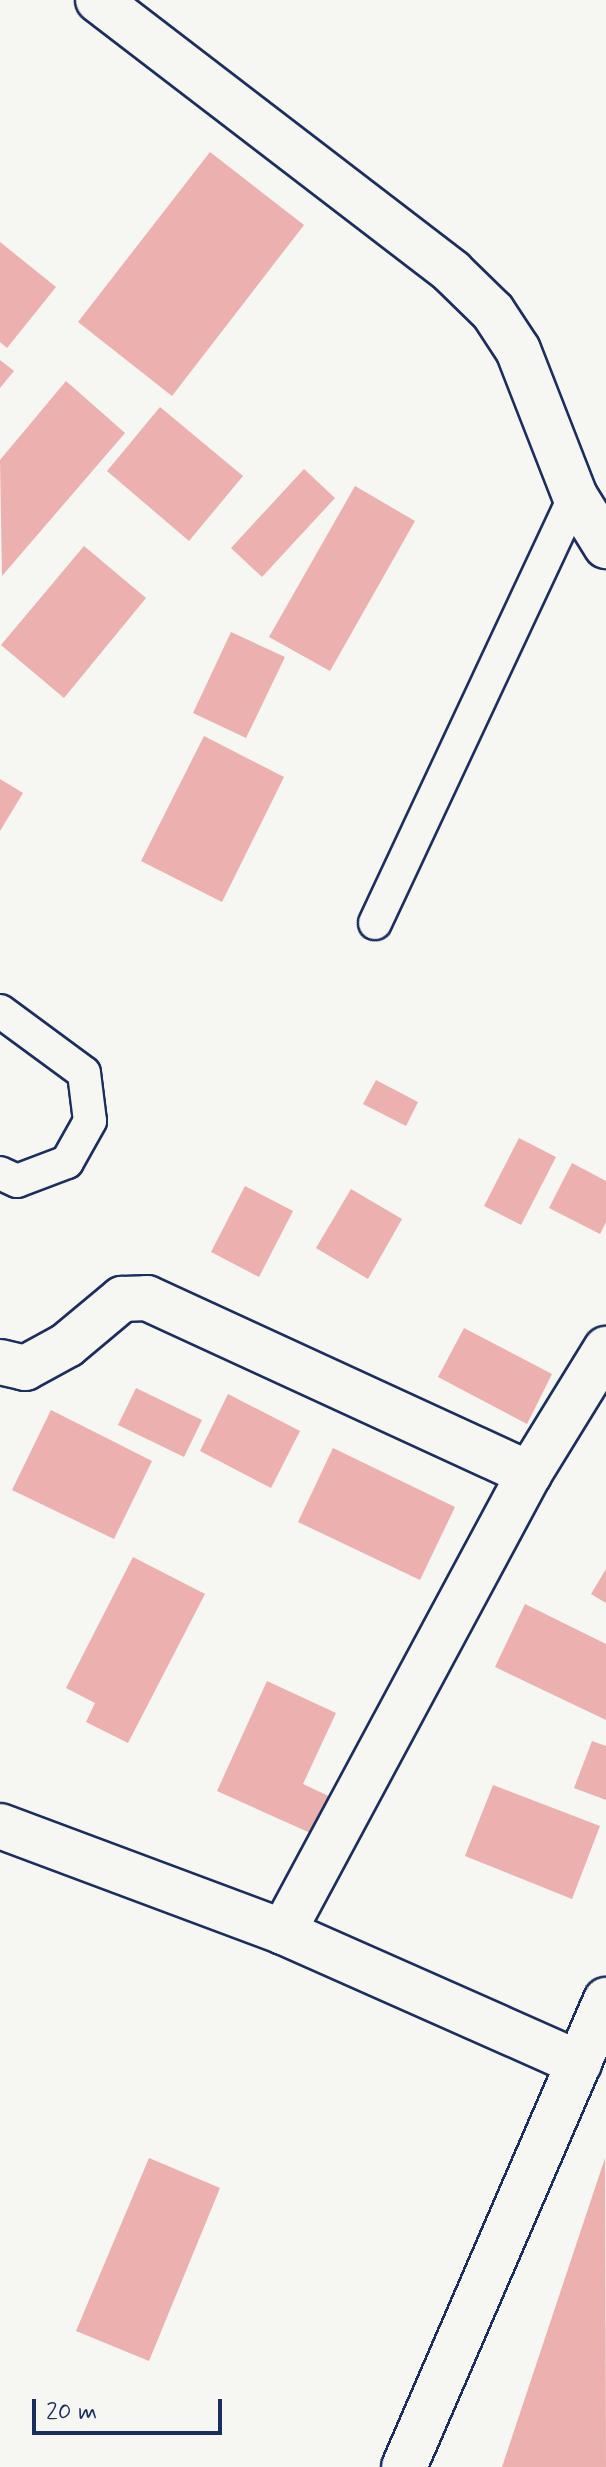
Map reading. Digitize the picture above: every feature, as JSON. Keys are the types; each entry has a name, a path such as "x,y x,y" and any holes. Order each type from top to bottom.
{"street":[{"path":"98,0 452,272 493,312 518,350 575,496 606,546"},
{"path":"0,1362 25,1368 67,1345 122,1299 147,1298 529,1474"},
{"path":"283,1932 529,1474 606,1349"},
{"path":"0,1826 283,1932 579,2063"},
{"path":"404,2467 606,2000"}],"lane":[{"path":"375,923 575,496"},
{"path":"0,1011 84,1073 90,1121 67,1162 17,1181 0,1173"}],"building":[{"path":"210,152 304,225 172,396 78,322"},
{"path":"0,242 56,287 7,348 0,342"},
{"path":"0,360 14,371 0,388"},
{"path":"66,381 125,433 2,576 0,460"},
{"path":"160,407 243,476 189,541 107,471"},
{"path":"304,469 335,498 262,577 231,548"},
{"path":"355,486 415,521 330,671 269,637"},
{"path":"84,546 146,598 64,698 1,645"},
{"path":"231,632 285,657 246,738 193,713"},
{"path":"204,736 284,777 222,902 141,861"},
{"path":"0,779 23,793 0,831"},
{"path":"376,1080 418,1102 406,1126 363,1104"},
{"path":"519,1138 556,1157 521,1225 484,1206"},
{"path":"572,1163 606,1181 606,1222 600,1234 549,1208"},
{"path":"245,1186 293,1211 259,1277 211,1252"},
{"path":"351,1189 402,1219 368,1279 316,1248"},
{"path":"464,1328 552,1374 527,1424 438,1377"},
{"path":"136,1388 202,1420 184,1457 118,1425"},
{"path":"228,1394 300,1431 271,1488 200,1451"},
{"path":"51,1410 152,1461 114,1539 12,1490"},
{"path":"333,1448 455,1507 420,1580 298,1522"},
{"path":"133,1557 205,1594 128,1743 86,1722 95,1703 66,1688"},
{"path":"606,1569 606,1603 591,1594"},
{"path":"525,1604 606,1644 606,1720 495,1667"},
{"path":"267,1681 336,1713 303,1784 335,1799 317,1836 217,1791"},
{"path":"592,1741 606,1746 606,1800 574,1788"},
{"path":"493,1785 600,1826 572,1899 465,1856"},
{"path":"149,2158 220,2188 149,2361 76,2331"},
{"path":"605,2158 606,2467 502,2467"}]}
